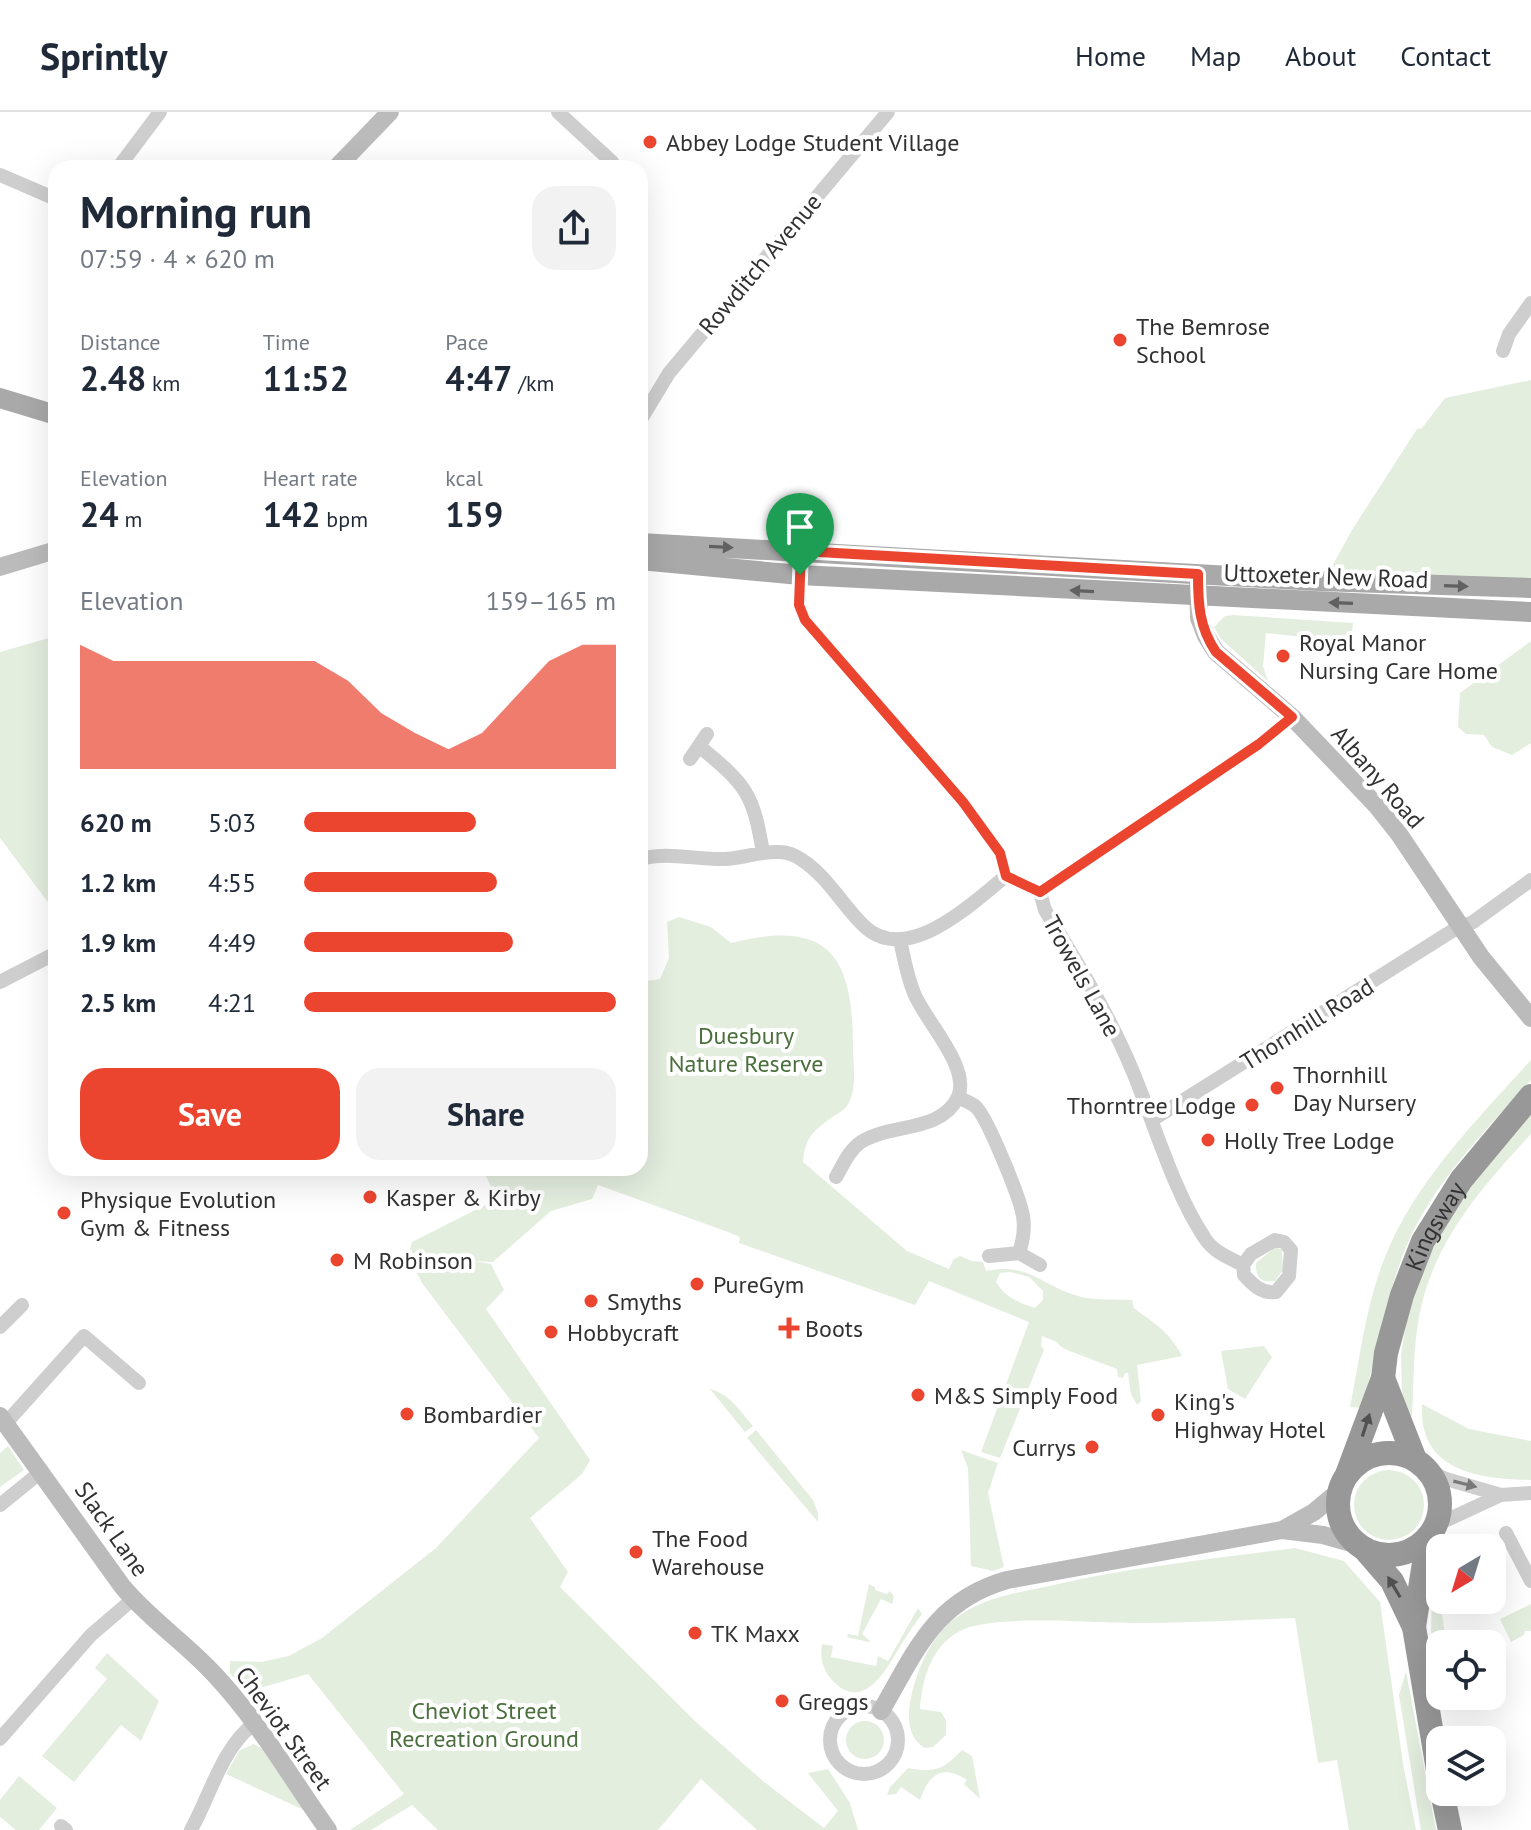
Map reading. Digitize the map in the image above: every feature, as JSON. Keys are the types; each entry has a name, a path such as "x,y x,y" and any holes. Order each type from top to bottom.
{"highway":[{"name":"Kingsway","path":"1343,1482 1383,1378 1386,1353 1402,1295 1423,1241 1461,1180 1531,1096"},
{"path":"1383,1378 1422,1464 1439,1492 1441,1502 1432,1531 1414,1627"},
{"path":"1422,1464 1386,1453 1373,1456 1343,1482 1339,1515 1347,1535 1392,1581 1414,1627 1431,1726"},
{"path":"1361,1548 1381,1555 1397,1554 1413,1549 1432,1531"},
{"path":"1445,1806 1450,1830"}],"main road":[{"path":"0,398 48,413"},
{"name":"Uttoxeter New Road","path":"648,543 1319,581 1531,588"},
{"name":"Uttoxeter New Road","path":"648,561 800,575 1531,612"}],"street":[{"path":"124,160 160,112"},
{"path":"344,160 390,112"},
{"path":"558,112 610,160"},
{"name":"Rowditch Avenue","path":"648,408 669,373 888,112"},
{"path":"0,175 48,196"},
{"path":"1503,351 1509,334 1531,303"},
{"path":"648,857 660,855 723,859 784,852 800,858 867,929 886,939 900,940 930,931 1006,876 1000,853 963,802 805,620 799,605 801,551"},
{"path":"0,567 48,552"},
{"name":"Albany Road","path":"1198,574 1202,627 1216,652 1292,717 1351,778 1399,834 1481,957 1531,1018"},
{"path":"1040,892 1259,744 1292,717"},
{"path":"690,759 703,740 751,798 763,853"},
{"name":"Trowels Lane","path":"1006,876 1040,892 1045,910 1111,1024 1205,1239 1217,1252 1243,1265"},
{"name":"Thornhill Road","path":"1152,1120 1461,926 1473,922 1531,880"},
{"path":"836,1177 861,1142 936,1118 946,1112 958,1097 961,1086 961,1076 915,996 900,940"},
{"path":"0,982 48,957"},
{"path":"958,1097 979,1111 1020,1205 1024,1228 1019,1253"},
{"path":"989,1256 1019,1253 1040,1265"},
{"path":"1,1324 22,1305"},
{"path":"3,1419 84,1336 139,1383"},
{"name":"Slack Lane","path":"3,1419 133,1599 198,1658"},
{"path":"1422,1464 1446,1479 1501,1495 1531,1493"},
{"path":"0,1505 42,1471"},
{"path":"1282,1530 1314,1512 1343,1482"},
{"path":"1432,1531 1501,1495"},
{"path":"881,1711 930,1628 954,1605 977,1590 1007,1580 1282,1530 1323,1535 1361,1548"},
{"path":"1506,1533 1531,1581"},
{"path":"1515,1549 1530,1543"},
{"path":"0,1739 91,1635 133,1599"},
{"name":"Cheviot Street","path":"198,1658 255,1723 328,1830"},
{"path":"866,1707 881,1711 889,1717 897,1735 891,1760 871,1773 848,1770 833,1753 830,1740 833,1727 840,1717 852,1709 866,1707"},
{"path":"0,1714 12,1724"},
{"path":"191,1830 229,1752 255,1723"}],"green space":[{"path":"1531,380 1531,582 1329,572 1352,530 1417,429 1422,428 1445,398"},
{"path":"1225,616 1353,623 1351,642 1266,633 1263,666 1268,681 1221,639 1214,627"},
{"path":"48,638 48,902 0,838 0,652"},
{"path":"1531,641 1531,743 1512,755 1492,747 1484,735 1466,734 1458,727 1460,693"},
{"path":"679,917 711,927 731,943 791,936 812,941 828,951 840,966 847,988 852,1015 854,1078 850,1101 811,1136 803,1162 907,1251 949,1269 953,1260 960,1256 983,1262 986,1271 1013,1269 1082,1297 1132,1300 1134,1308 1167,1334 1182,1356 1137,1365 1141,1401 1137,1405 1131,1394 1128,1373 1123,1378 1118,1377 1117,1369 1067,1350 1042,1336 1041,1346 1044,1350 1000,1458 981,1452 1029,1322 929,1281 915,1305 739,1243 740,1237 728,1232 598,1185 592,1199 551,1211 493,1262 474,1261 491,1264 504,1290 486,1309 590,1460 582,1474 530,1518 568,1572 560,1587 696,1722 763,1781 824,1828 838,1811 808,1773 828,1769 850,1803 858,1830 757,1830 701,1779 658,1830 438,1830 412,1805 371,1830 350,1830 404,1794 308,1674 246,1692 230,1673 230,1661 261,1662 289,1656 322,1638 436,1548 539,1438 422,1283 408,1255 412,1242 497,1199 486,1176 648,1176 648,981 660,979 669,958 667,922","holes":["1010,1272 1029,1277 1043,1291 1043,1300 1035,1308 1013,1299 996,1282 1000,1273"]},
{"path":"1531,1060 1531,1080 1445,1179 1417,1224 1392,1286 1363,1408 1350,1407 1373,1293 1398,1229 1413,1202 1449,1152"},
{"path":"1531,1112 1531,1134 1477,1196 1447,1240 1435,1264 1419,1317 1412,1416 1407,1419 1401,1355 1411,1292 1450,1208"},
{"path":"1275,1247 1282,1250 1283,1270 1275,1281 1266,1281 1258,1275 1256,1263"},
{"path":"1264,1346 1272,1357 1245,1399 1228,1389 1221,1351"},
{"path":"710,1389 729,1399 753,1426 745,1432"},
{"path":"1422,1404 1469,1429 1531,1441 1531,1480 1491,1477 1455,1467 1430,1444 1423,1426"},
{"path":"756,1430 813,1500 818,1522 747,1438"},
{"path":"8,1446 24,1470 0,1487 0,1453"},
{"path":"961,1450 998,1463 988,1493 1004,1567 993,1571 971,1566 968,1468"},
{"path":"1396,1470 1418,1485 1424,1505 1422,1519 1414,1530 1403,1538 1382,1540 1364,1530 1356,1519 1354,1498 1364,1480 1375,1472"},
{"path":"1295,1548 1344,1561 1380,1602 1403,1764 1416,1830 1349,1830 1337,1760 1318,1763 1295,1618 1151,1623 1017,1621 975,1626 960,1631 942,1645 930,1665 923,1687 920,1709 941,1712 946,1720 946,1735 933,1747 925,1748 914,1738 909,1708 922,1663 945,1627 975,1606 1010,1594 1110,1574"},
{"path":"869,1584 875,1590 887,1594 890,1591 894,1596 892,1604 881,1599 862,1634 868,1642 847,1637 848,1634 858,1636"},
{"path":"1531,1604 1531,1631 1525,1631 1524,1635 1511,1642 1500,1619"},
{"path":"918,1608 922,1614 875,1683 855,1692 843,1689 831,1679 822,1662 822,1644 833,1646 831,1657 876,1666 878,1656 888,1661"},
{"path":"1431,1614 1442,1614 1444,1630 1431,1630"},
{"path":"107,1653 159,1701 141,1741 121,1725 74,1782 42,1756 107,1679 95,1668"},
{"path":"1406,1672 1426,1777 1426,1806 1431,1806 1436,1830 1421,1830 1399,1695"},
{"path":"865,1721 878,1727 884,1740 878,1753 865,1759 852,1753 846,1740 852,1727"},
{"path":"254,1744 262,1749 306,1811 226,1774 240,1750"},
{"path":"962,1750 972,1756 980,1799 964,1784 967,1780 944,1772 932,1778 920,1800 901,1787 896,1794 887,1795 890,1787 908,1768 938,1768"},
{"path":"19,1776 57,1808 39,1830 16,1830 0,1817 0,1800"}],"place":[{"name":"Abbey Lodge Student Village","path":"650,142"},
{"name":"The Bemrose School","path":"1120,340"},
{"name":"Royal Manor Nursing Care Home","path":"1283,656"},
{"name":"Thornhill Day Nursery","path":"1277,1088"},
{"name":"Thorntree Lodge","path":"1252,1105"},
{"name":"Holly Tree Lodge","path":"1208,1140"},
{"name":"Kasper & Kirby","path":"370,1197"},
{"name":"Physique Evolution Gym & Fitness","path":"64,1213"},
{"name":"M Robinson","path":"337,1260"},
{"name":"PureGym","path":"697,1284"},
{"name":"Smyths","path":"591,1301"},
{"name":"Boots","path":"789,1328"},
{"name":"Hobbycraft","path":"551,1332"},
{"name":"M&S Simply Food","path":"918,1395"},
{"name":"Bombardier","path":"407,1414"},
{"name":"King's Highway Hotel","path":"1158,1415"},
{"name":"Currys","path":"1092,1447"},
{"name":"The Food Warehouse","path":"636,1552"},
{"name":"TK Maxx","path":"695,1633"},
{"name":"Greggs","path":"782,1701"}],"route":[{"path":"801,551 1198,574 1199,618 1210,643 1216,652 1292,717 1259,744 1040,892 1006,876 1000,853 963,802 801,615 800,575 801,551"}],"park label":[{"name":"Duesbury Nature Reserve","path":"746,1049"},
{"name":"Cheviot Street Recreation Ground","path":"484,1724"}]}
